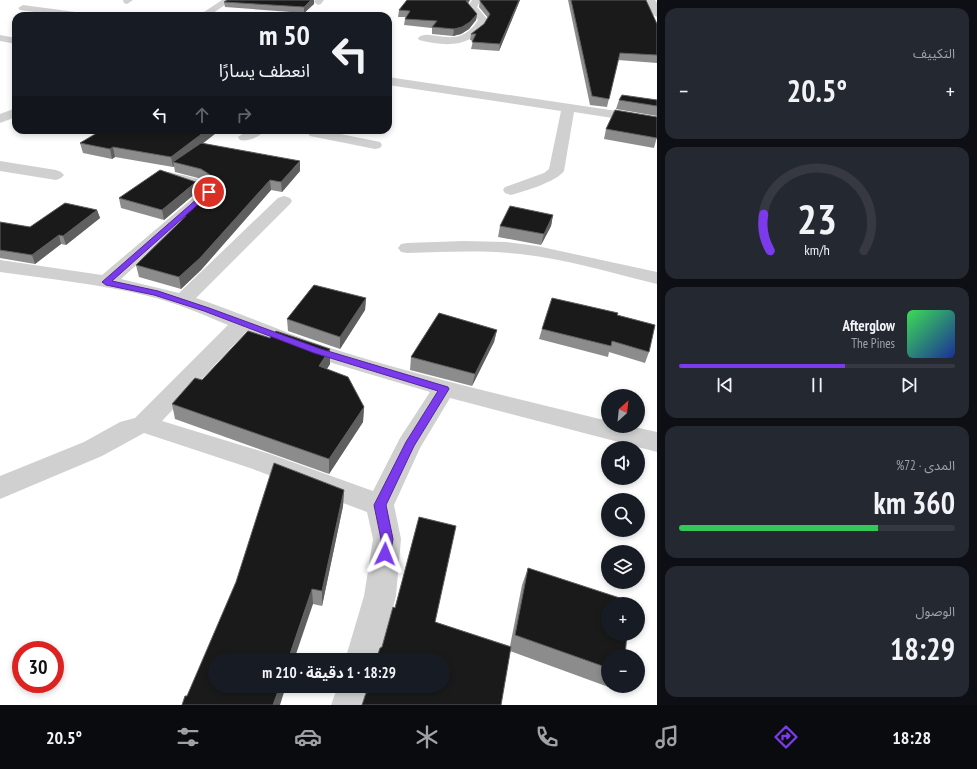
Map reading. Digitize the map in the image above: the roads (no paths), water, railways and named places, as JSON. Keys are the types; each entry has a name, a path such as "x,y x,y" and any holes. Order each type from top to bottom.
{"street":[{"path":"209,12 228,0"},
{"path":"423,38 459,41 468,38 477,30 483,20 472,7 477,0"},
{"path":"651,0 657,14"},
{"path":"23,8 53,12"},
{"path":"0,38 12,40"},
{"path":"392,82 657,121"},
{"path":"511,190 549,176 556,171 568,108"},
{"path":"0,119 12,114"},
{"path":"245,137 251,134"},
{"path":"320,134 375,145"},
{"path":"0,166 56,175"},
{"path":"106,282 209,192 207,189 195,184 169,177"},
{"path":"182,301 284,201"},
{"path":"407,248 493,247 520,249 657,278"},
{"path":"0,266 106,282 156,292 318,351 444,389 657,442"},
{"path":"0,488 93,449 129,429 144,424 242,323"},
{"path":"364,653 380,596 387,539 380,505 409,445 444,389"},
{"path":"144,424 261,461 380,505"},
{"path":"349,705 353,693"}]}
